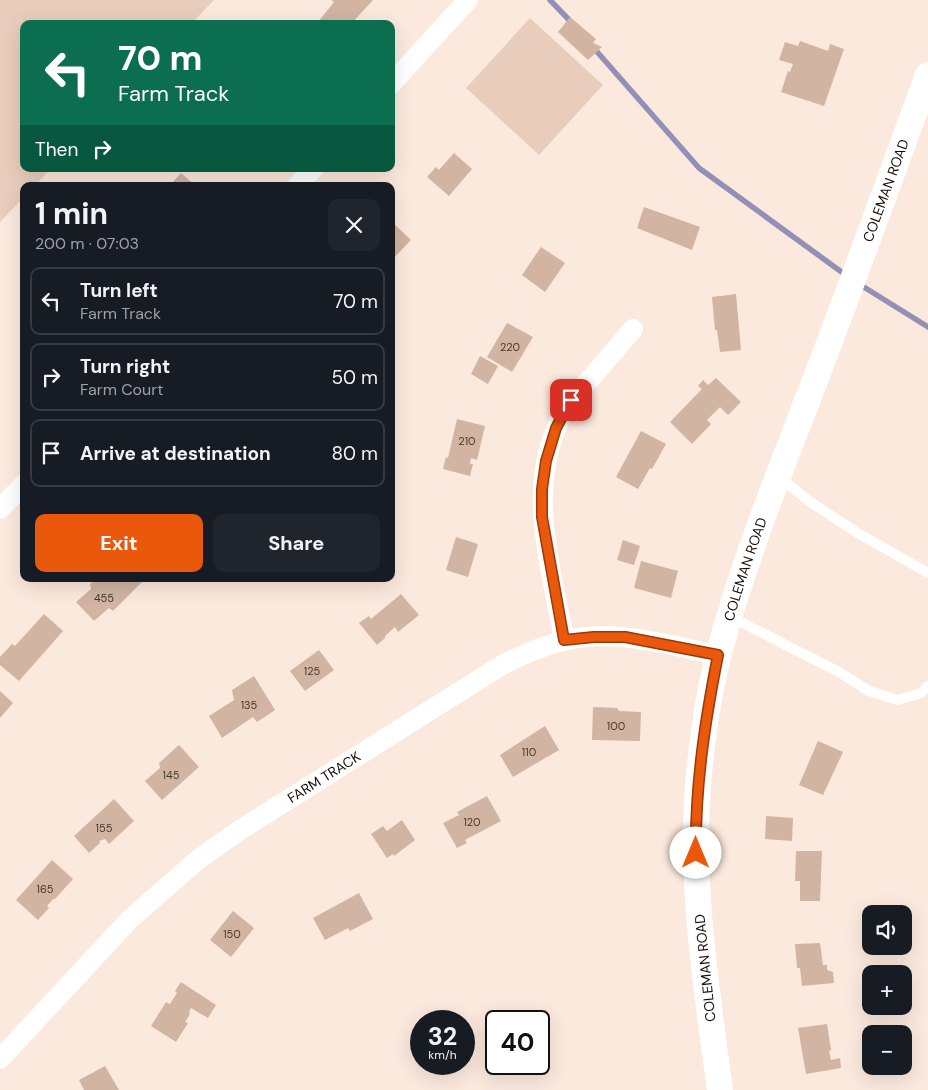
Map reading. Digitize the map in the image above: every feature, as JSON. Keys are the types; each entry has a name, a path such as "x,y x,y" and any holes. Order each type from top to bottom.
{"street":[{"path":"395,80 468,0"},
{"name":"COLEMAN ROAD","path":"720,1090 702,960 697,899 696,837 699,775 705,726 718,655 748,554 837,322 928,75"},
{"path":"301,182 310,172"},
{"path":"564,640 542,517 542,489 546,461 556,428 571,400 633,329"},
{"path":"0,509 20,488"},
{"name":"FARM TRACK","path":"0,1059 130,919 200,858 240,830 502,665 532,650 564,640 594,637 625,637 718,655"}],"lane":[{"path":"778,476 809,501 848,527 928,573"},
{"path":"730,616 839,672 869,691 898,700 921,693 928,686"}],"shaded area":[{"path":"0,0 214,0 195,20 20,20 20,172 48,172 38,182 20,182 20,201 0,222"},
{"path":"530,18 603,85 539,155 466,88"}],"building":[{"path":"331,0 373,0 355,20 320,20 334,2"},
{"path":"570,17 596,39 593,43 602,47 588,60 558,32"},
{"path":"800,41 828,51 830,44 844,49 824,106 781,92 788,71 790,72 793,64 779,60 785,42 798,46"},
{"path":"454,153 472,169 449,196 427,177 436,167 439,170"},
{"path":"181,173 191,182 173,182"},
{"path":"644,207 700,227 692,250 637,228"},
{"path":"395,225 411,240 395,257"},
{"path":"541,247 565,263 545,292 522,275"},
{"path":"736,294 741,350 720,352 717,330 715,330 712,297"},
{"path":"507,323 533,337 512,372 487,357"},
{"path":"480,356 498,366 488,384 471,374"},
{"path":"716,378 741,402 728,415 720,407 707,420 711,424 692,444 670,422 702,389 698,386 703,380 708,385"},
{"path":"457,419 485,426 477,460 471,458 470,464 473,464 470,476 443,469 446,457 448,458"},
{"path":"641,431 666,444 638,489 616,477"},
{"path":"456,537 478,544 468,577 446,570"},
{"path":"623,540 640,546 634,565 617,560"},
{"path":"641,561 678,571 671,598 634,588"},
{"path":"92,582 142,582 113,611 109,608 94,621 76,602 91,589 90,584"},
{"path":"401,594 419,615 398,632 395,627 377,645 359,623 369,616 371,619"},
{"path":"44,614 63,631 19,681 0,665 0,657 12,644 15,646"},
{"path":"319,650 334,670 305,691 290,671"},
{"path":"254,676 275,710 257,722 253,717 222,738 209,716 234,700 232,690"},
{"path":"0,691 13,703 0,718"},
{"path":"593,707 641,712 640,741 592,740"},
{"path":"545,726 559,750 513,777 500,755"},
{"path":"818,741 843,752 823,795 799,785"},
{"path":"179,745 199,767 162,800 145,781 160,768 159,763"},
{"path":"487,796 501,821 465,840 467,843 457,848 443,823 459,815 457,812"},
{"path":"114,799 134,821 109,844 105,839 99,841 100,843 89,853 74,836"},
{"path":"766,816 793,818 792,841 765,839"},
{"path":"402,820 415,840 394,856 393,854 387,858 371,834 383,826 387,831"},
{"path":"796,851 822,851 820,901 800,901 800,881 795,881"},
{"path":"52,860 73,879 47,906 49,908 38,920 16,900"},
{"path":"359,893 373,919 350,931 348,928 325,940 313,918"},
{"path":"233,911 254,928 231,957 210,940"},
{"path":"820,943 823,965 827,965 827,970 833,972 834,983 802,986 800,968 797,968 795,944"},
{"path":"181,982 216,1005 208,1018 191,1008 185,1022 188,1023 176,1042 151,1026 166,1002 170,1004"},
{"path":"827,1024 831,1060 840,1058 841,1068 806,1074 798,1028"},
{"path":"105,1066 119,1090 84,1090 79,1080"}],"waterway":[{"path":"550,0 573,24"},
{"path":"592,46 699,168 847,276"},
{"path":"859,284 928,327"}],"route":[{"path":"571,400 556,428 546,461 542,489 542,517 564,640 594,637 625,637 718,655 706,716 699,775 696,853"}]}
